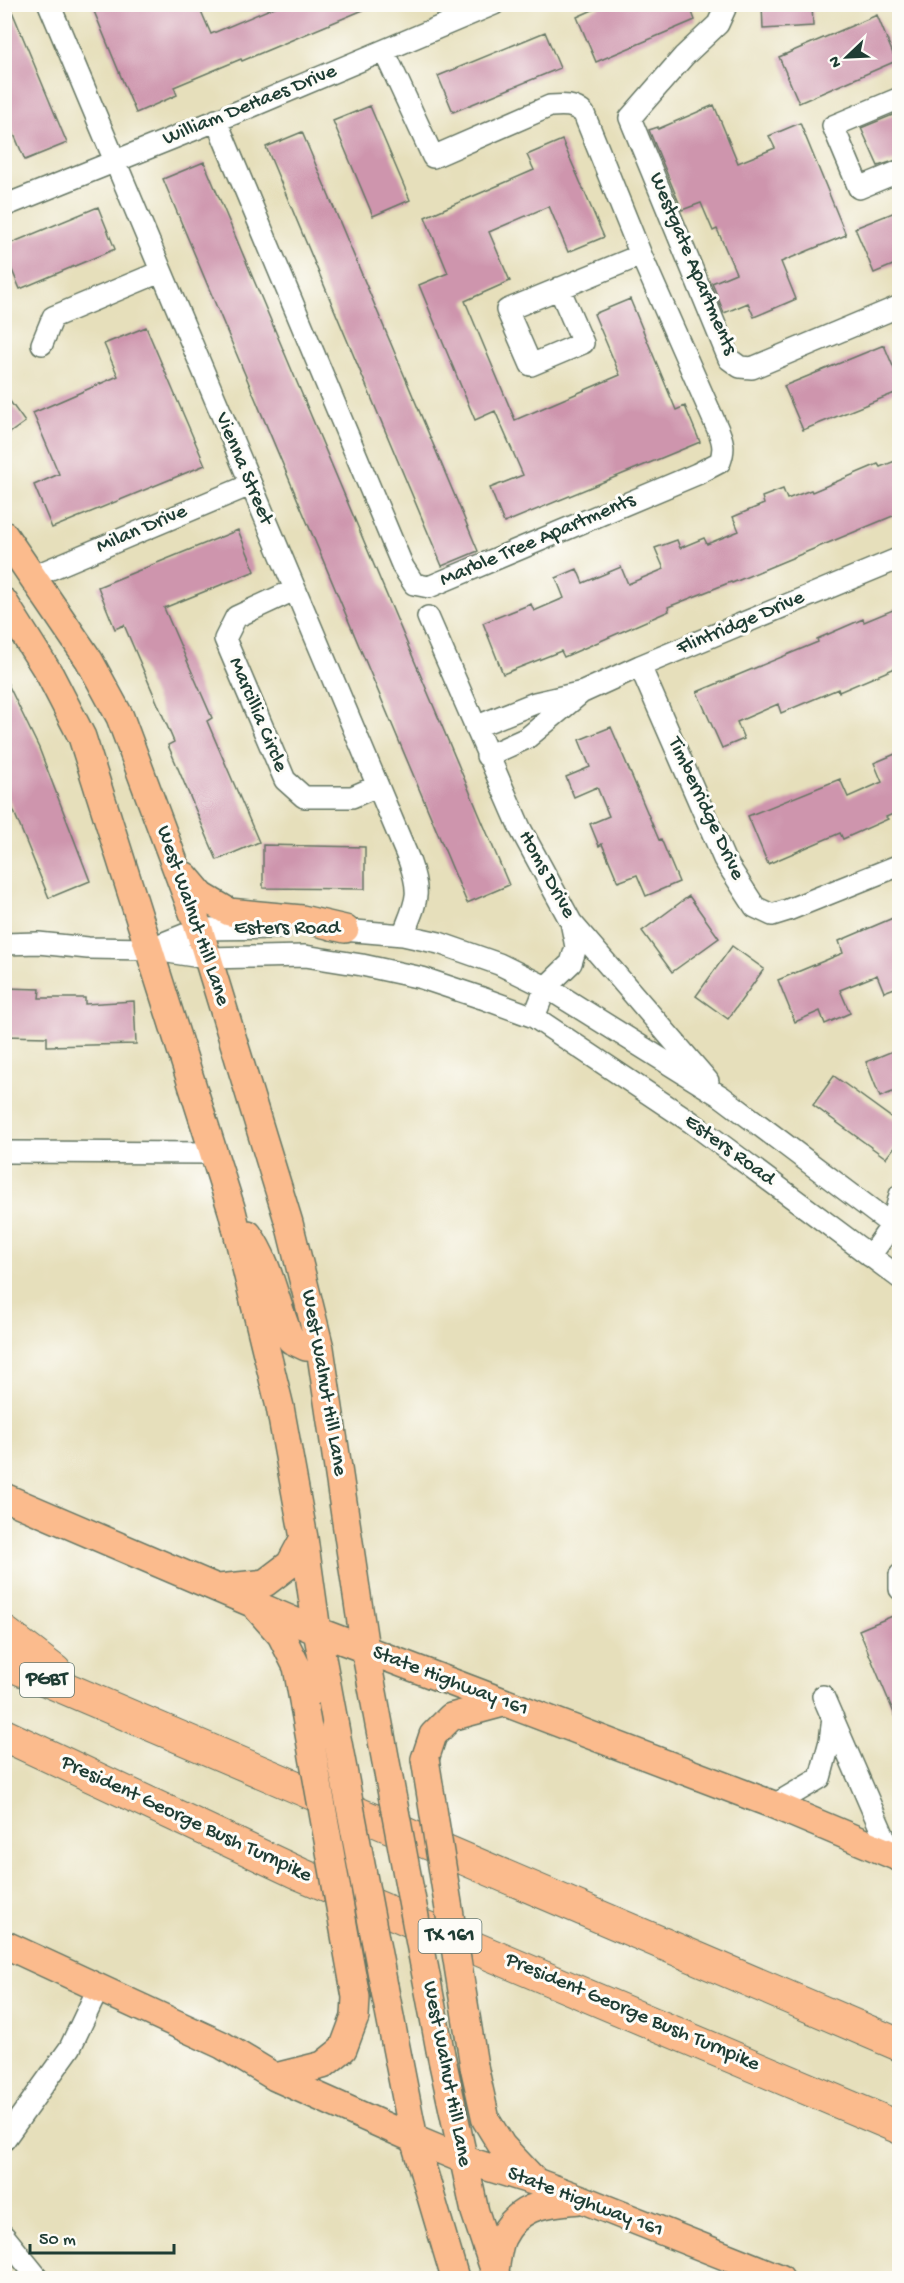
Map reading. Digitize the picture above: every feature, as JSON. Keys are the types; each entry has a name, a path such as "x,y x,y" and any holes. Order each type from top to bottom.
{"highway":[{"path":"4,1632 89,1698 900,2045"},
{"name":"PGBT","path":"4,1662 89,1698"},
{"name":"President George Bush Turnpike","path":"4,1735 300,1874 900,2128"}],"main road":[{"name":"West Walnut Hill Lane","path":"4,535 89,660 120,717 199,929 289,1223 320,1348 365,1649 440,2050 475,2212 496,2275"},
{"name":"West Walnut Hill Lane","path":"4,602 50,675 82,737 232,1211 280,1407 304,1538 317,1631 414,2139 455,2278"},
{"path":"176,866 201,896 229,912 302,919 345,929"},
{"path":"232,1211 257,1246 291,1340 306,1347 320,1348"},
{"name":"State Highway 161","path":"4,1497 317,1631 774,1805 896,1857"},
{"path":"219,1588 265,1582 290,1564 304,1538"},
{"path":"252,1603 281,1635 297,1667 356,1997 355,2017 344,2049 323,2066 275,2077"},
{"path":"503,1703 450,1717 433,1735 425,1759 474,2066 486,2120 502,2146 536,2182"},
{"name":"State Highway 161","path":"4,1944 222,2045 275,2077 414,2139 462,2159 584,2200 780,2278"},
{"path":"496,2275 501,2239 518,2214 542,2204 584,2200"}],"street":[{"name":"Vienna Street","path":"49,4 417,882 417,897 403,935"},
{"name":"William DeHaes Drive","path":"4,206 494,4"},
{"name":"Westgate Apartments","path":"727,4 714,14 684,56 630,118 729,359 740,367 752,368 900,306"},
{"name":"Marble Tree Apartments","path":"216,120 403,567 414,584 429,587 697,474 720,462 723,442 641,255 589,123 579,109 571,105 550,106 433,157 384,51"},
{"path":"900,98 833,126 859,188 900,171"},
{"path":"559,288 641,255"},
{"path":"42,345 53,317 160,272"},
{"name":"Milan Drive","path":"34,576 250,485"},
{"name":"Flintridge Drive","path":"475,727 536,702 583,692 900,558"},
{"name":"Marcillia Circle","path":"294,590 236,617 225,639 285,780 304,796 352,796 377,786"},
{"name":"Homs Drive","path":"428,617 520,828 571,922 722,1097"},
{"name":"Timberridge Drive","path":"640,666 724,859 755,907 772,915 900,865"},
{"name":"Flintridge Drive","path":"487,756 527,738 583,692"},
{"path":"534,1017 546,987 571,963 576,947 571,922"},
{"name":"Esters Road","path":"149,949 199,929 305,927 403,935 439,943 499,964 546,987 722,1097 897,1226"},
{"path":"4,944 38,943 88,948 149,949"},
{"name":"Esters Road","path":"149,949 207,958 305,956 362,965 422,978 534,1017 691,1122 900,1278"},
{"path":"4,1152 213,1153"},
{"path":"870,1256 897,1226 900,1195"},
{"path":"900,1575 900,1589"},
{"path":"823,1696 896,1857"},
{"path":"774,1805 820,1778 830,1741 833,1718"},
{"path":"4,2140 70,2048 98,1989"},
{"path":"4,2236 38,2278"}],"building":[{"path":"4,4 9,4 67,143 25,160 4,111"},
{"path":"91,4 198,4 211,34 282,4 375,5 174,87 177,95 136,113"},
{"path":"606,4 689,4 695,20 596,62 577,17"},
{"path":"762,4 812,4 813,26 763,29"},
{"path":"877,15 896,61 799,103 779,57"},
{"path":"545,32 560,68 453,112 438,76"},
{"path":"714,105 738,163 775,148 769,136 800,123 846,235 781,262 796,299 754,317 748,303 724,313 712,283 736,273 717,229 713,231 701,203 682,210 649,130 658,127 658,129"},
{"path":"370,106 410,200 373,216 333,121"},
{"path":"900,112 900,159 878,166 861,128"},
{"path":"302,132 478,551 442,566 266,147"},
{"path":"562,140 604,237 568,252 549,206 489,232 510,281 465,301 515,420 620,375 594,314 630,299 676,410 685,406 700,442 504,523 490,488 523,475 495,411 475,420 419,285 448,273 425,217 534,170 527,155"},
{"path":"204,162 509,885 467,903 163,179"},
{"path":"98,207 115,249 20,289 4,246"},
{"path":"900,210 900,262 874,273 855,228"},
{"path":"146,327 205,465 52,528 34,485 59,474 33,413 118,376 104,344"},
{"path":"884,345 900,383 900,391 803,430 784,386"},
{"path":"4,393 25,422 4,437"},
{"path":"900,459 900,513 668,607 669,611 564,657 561,651 503,674 483,623 531,604 534,611 564,598 556,578 577,569 583,583 621,567 628,584 664,569 655,548 677,540 680,548 704,538 707,544 739,531 733,517 764,504 762,497 783,489 787,499 811,490 812,492 878,464 880,467"},
{"path":"238,530 255,571 164,608 212,718 207,721 259,842 217,860 168,745 174,742 124,625 115,629 98,587"},
{"path":"900,607 900,666 781,713 778,704 737,722 744,739 722,748 697,692 818,642 817,639 863,619 864,622"},
{"path":"4,676 39,748 90,881 49,898 4,787"},
{"path":"611,727 679,882 646,896 637,875 618,882 602,844 599,846 590,824 609,816 597,787 574,797 566,777 590,767 579,740"},
{"path":"900,752 900,811 886,817 888,819 843,839 840,833 768,864 748,816 840,779 848,797 882,782 874,763"},
{"path":"263,845 365,847 365,889 263,888"},
{"path":"689,896 719,938 672,972 642,931"},
{"path":"900,915 900,986 884,992 877,975 840,990 850,1013 825,1024 820,1011 795,1022 778,980 843,953 839,941"},
{"path":"732,946 764,969 728,1019 696,996"},
{"path":"4,988 40,989 39,998 85,998 85,1004 134,1001 136,1044 47,1046 47,1037 4,1036"},
{"path":"900,1048 900,1089 880,1097 866,1062"},
{"path":"834,1076 900,1124 900,1140 886,1158 813,1105"},
{"path":"895,1615 900,1626 899,1725 859,1630"}]}
